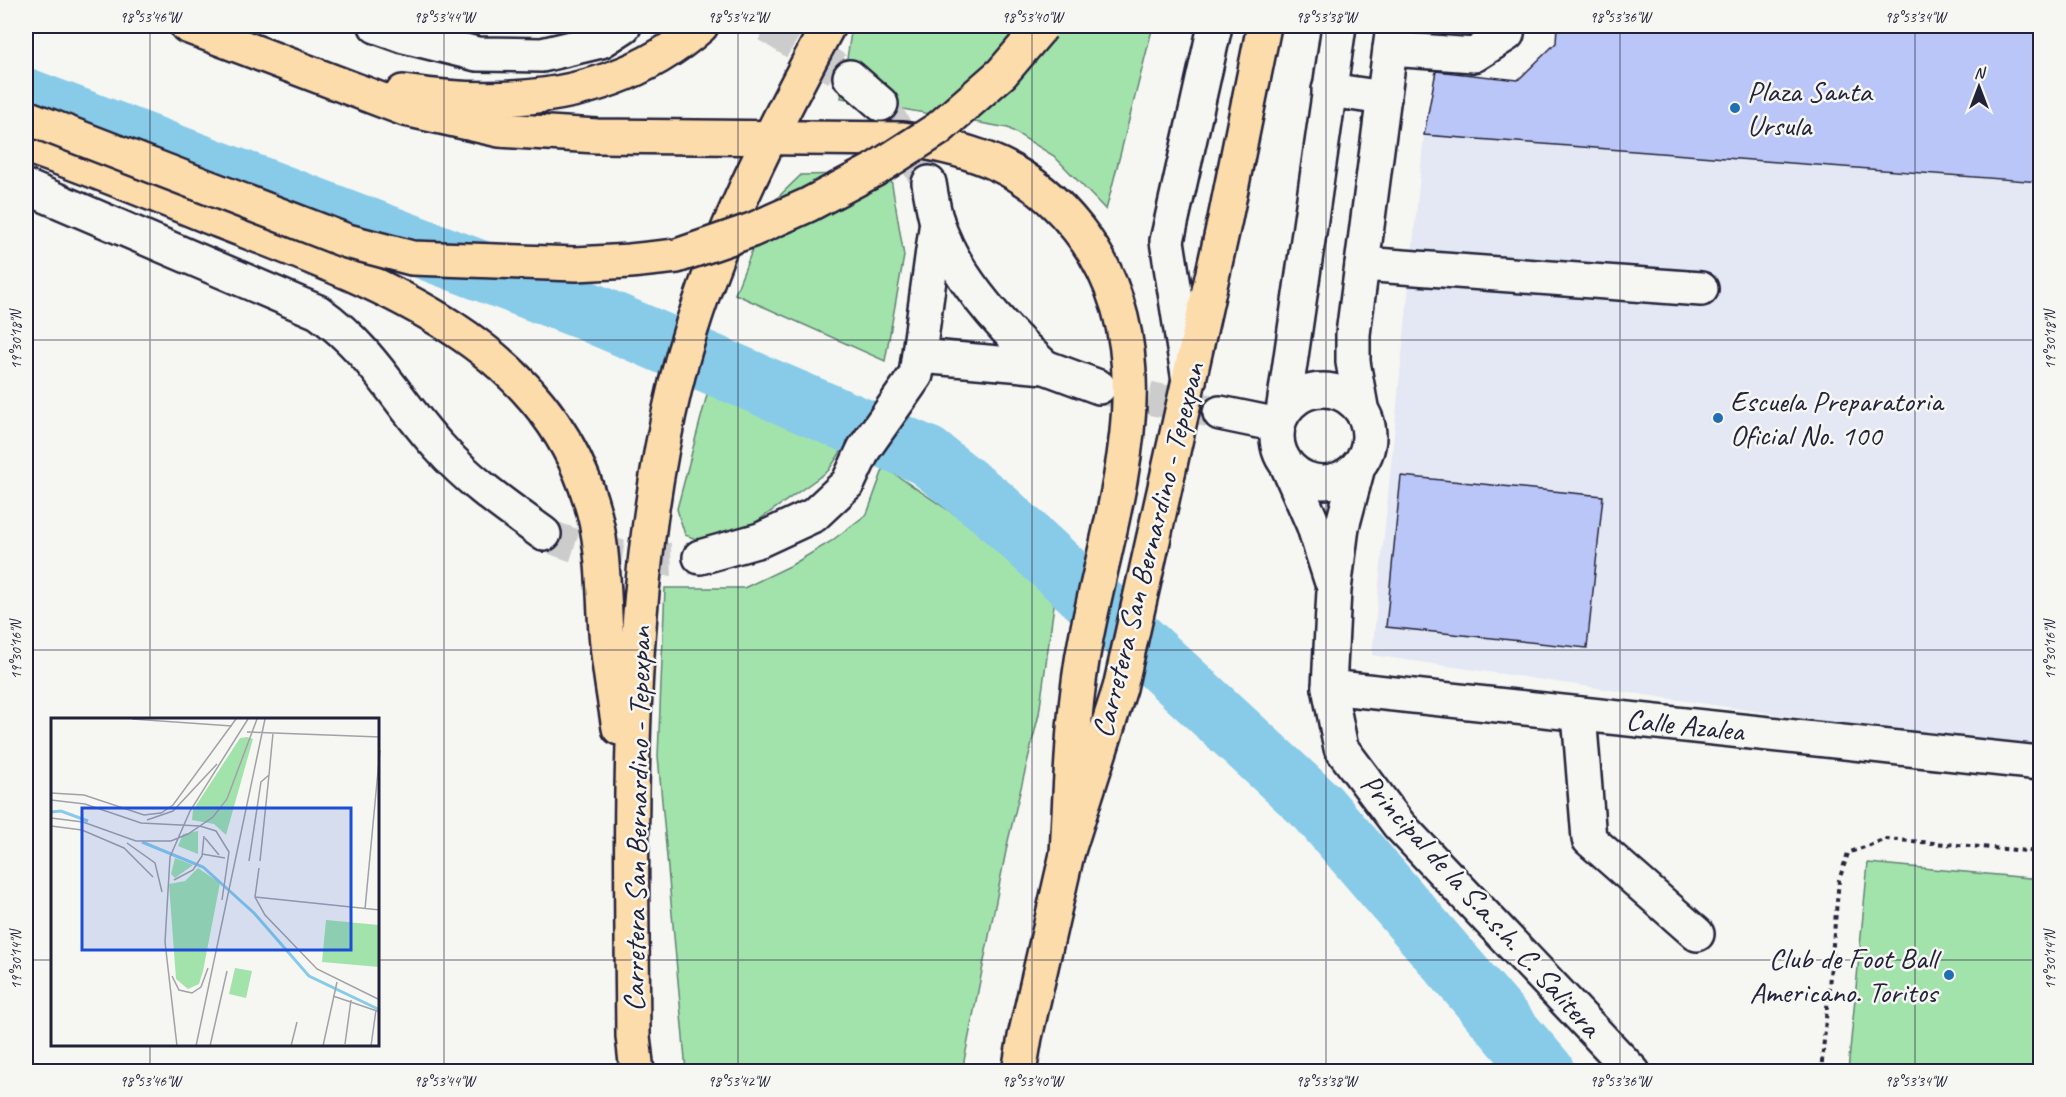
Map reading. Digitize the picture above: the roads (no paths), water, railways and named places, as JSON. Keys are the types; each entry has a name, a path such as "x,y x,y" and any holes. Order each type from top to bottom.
{"highway":[{"path":"187,26 405,110 499,130 548,135 769,140 903,139 948,145 986,157 1026,178 1061,207 1095,251 1117,295 1128,341 1130,384 1128,430 1085,639 1074,716 1067,854"},
{"path":"316,75 414,94 527,98 557,95 617,78 648,63 701,26"},
{"name":"Carretera San Bernardino - Tepexpan","path":"637,1071 633,1036 631,786 639,625 651,515 676,382 719,248 769,140 828,26"},
{"path":"26,117 347,241 412,258 576,264 630,261 677,256 752,230 808,206 874,170 938,129 1002,73 1042,26"},
{"name":"Carretera San Bernardino - Tepexpan","path":"1019,1071 1024,1037 1067,854 1120,688 1189,382 1264,26"},
{"path":"26,146 246,231 417,305 483,348 536,399 559,428 577,462 590,499 602,560 612,680 631,786"},
{"path":"1014,1071 1024,1037"}],"street":[{"path":"376,26 404,36 477,54 542,55 601,41 624,26"},
{"path":"1189,382 1167,241 1215,26"},
{"path":"1339,26 1288,410 1276,440 1280,454 1288,467 1300,476 1315,482 1338,479 1358,467 1367,453 1370,438 1368,422 1361,407 1353,362 1356,307 1392,37 1474,55 1507,34 1508,26"},
{"path":"850,77 881,104"},
{"path":"1329,90 1384,98"},
{"path":"929,183 937,220 956,260 999,322 1045,367"},
{"path":"26,187 318,312 349,336 366,353 409,412 440,448 478,486 544,534"},
{"path":"700,557 760,540 814,515 848,483 864,449 918,365 937,220"},
{"path":"1362,264 1701,289"},
{"path":"1288,410 1340,346 1356,307"},
{"path":"918,365 1045,367 1099,387"},
{"path":"1220,413 1288,410 1319,389 1335,390 1361,407"},
{"name":"Principal de la S.a.s.h. C. Salitera","path":"1288,467 1312,524 1334,590"},
{"name":"Principal de la S.a.s.h. C. Salitera","path":"1358,467 1342,527 1334,590 1329,687 1341,748 1399,825 1633,1071"},
{"name":"Calle Azalea","path":"1329,687 2040,763"},
{"path":"1579,714 1589,839 1697,934"}],"waterway":[{"path":"26,98 587,311 927,456 992,507 1318,808 1545,1072"}],"tunnel":[{"path":"767,26 850,77"},
{"path":"881,104 929,183"},
{"path":"1101,388 1220,413"},
{"path":"544,534 601,553 640,559 700,557"}],"place":[{"name":"Plaza Santa Ursula","path":"1735,108"},
{"name":"Escuela Preparatoria Oficial No. 100","path":"1718,418"},
{"name":"Club de Foot Ball Americano. Toritos","path":"1949,975"}]}
